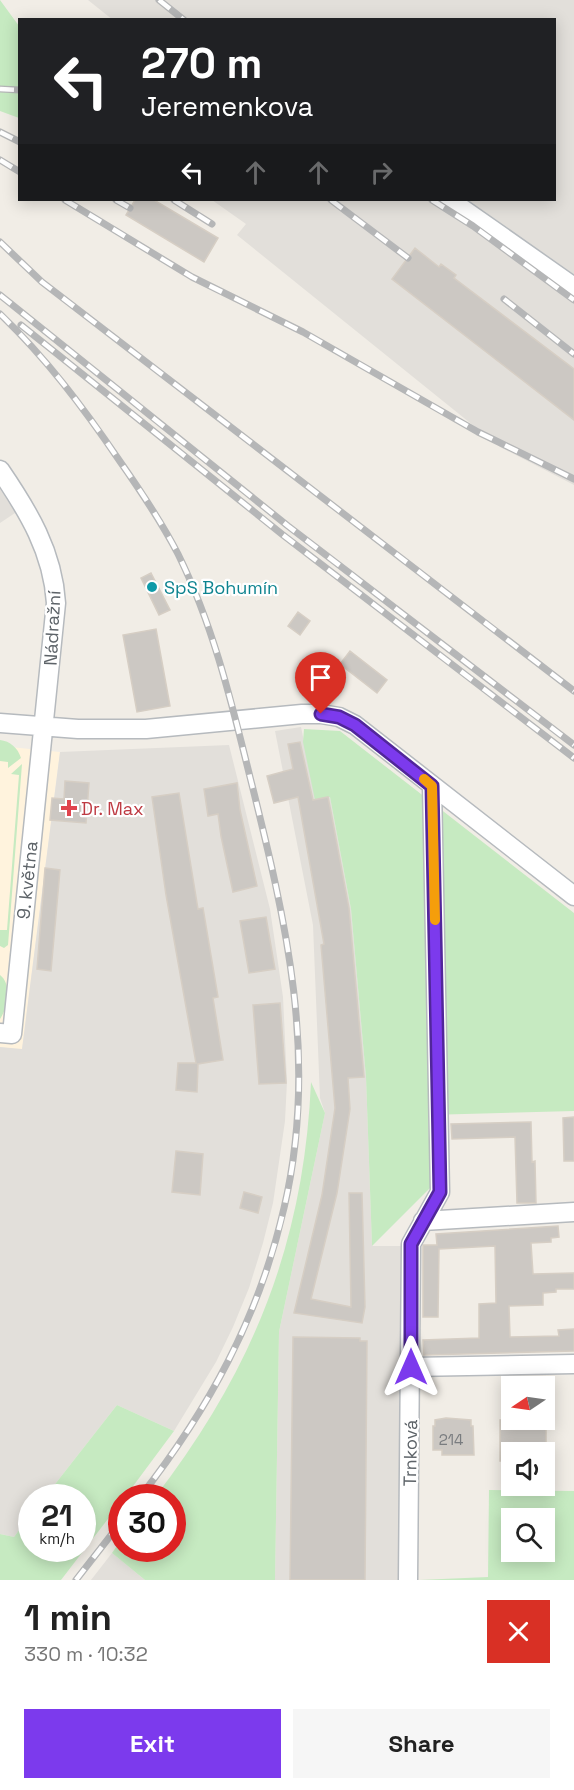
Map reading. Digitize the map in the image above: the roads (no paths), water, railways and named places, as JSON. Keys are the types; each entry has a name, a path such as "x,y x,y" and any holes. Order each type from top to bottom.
{"street":[{"path":"451,201 574,287"},
{"name":"Nádražní","path":"0,470 31,519 53,574 56,603 43,726"},
{"path":"0,723 146,729 302,714 330,714 346,720 574,896"},
{"name":"9. května","path":"6,1034 43,726"},
{"name":"Trnková","path":"408,1580 411,1244 440,1192 432,786"},
{"path":"423,1221 574,1212"},
{"path":"411,1367 574,1364"}],"railway":[{"path":"159,0 182,18"},
{"path":"0,89 18,90"},
{"path":"0,132 18,141"},
{"path":"0,160 18,171"},
{"path":"67,201 192,277 303,332 478,432 574,479"},
{"path":"118,201 130,208"},
{"path":"176,201 212,224"},
{"path":"332,201 408,258"},
{"path":"434,201 473,226 574,300"},
{"path":"0,242 42,282 574,691"},
{"path":"0,295 288,526 574,745"},
{"path":"504,299 574,354"},
{"path":"0,314 48,366 92,421 157,518 178,554 190,581 220,663 243,748 275,884 294,991 299,1098 294,1153 284,1208 273,1248 261,1287 228,1360 188,1430 150,1484"},
{"path":"21,325 283,535 574,758"},
{"path":"76,1580 108,1539"}],"place":[{"name":"SpS Bohumín","path":"152,587"},
{"name":"Dr. Max","path":"69,808"}]}
